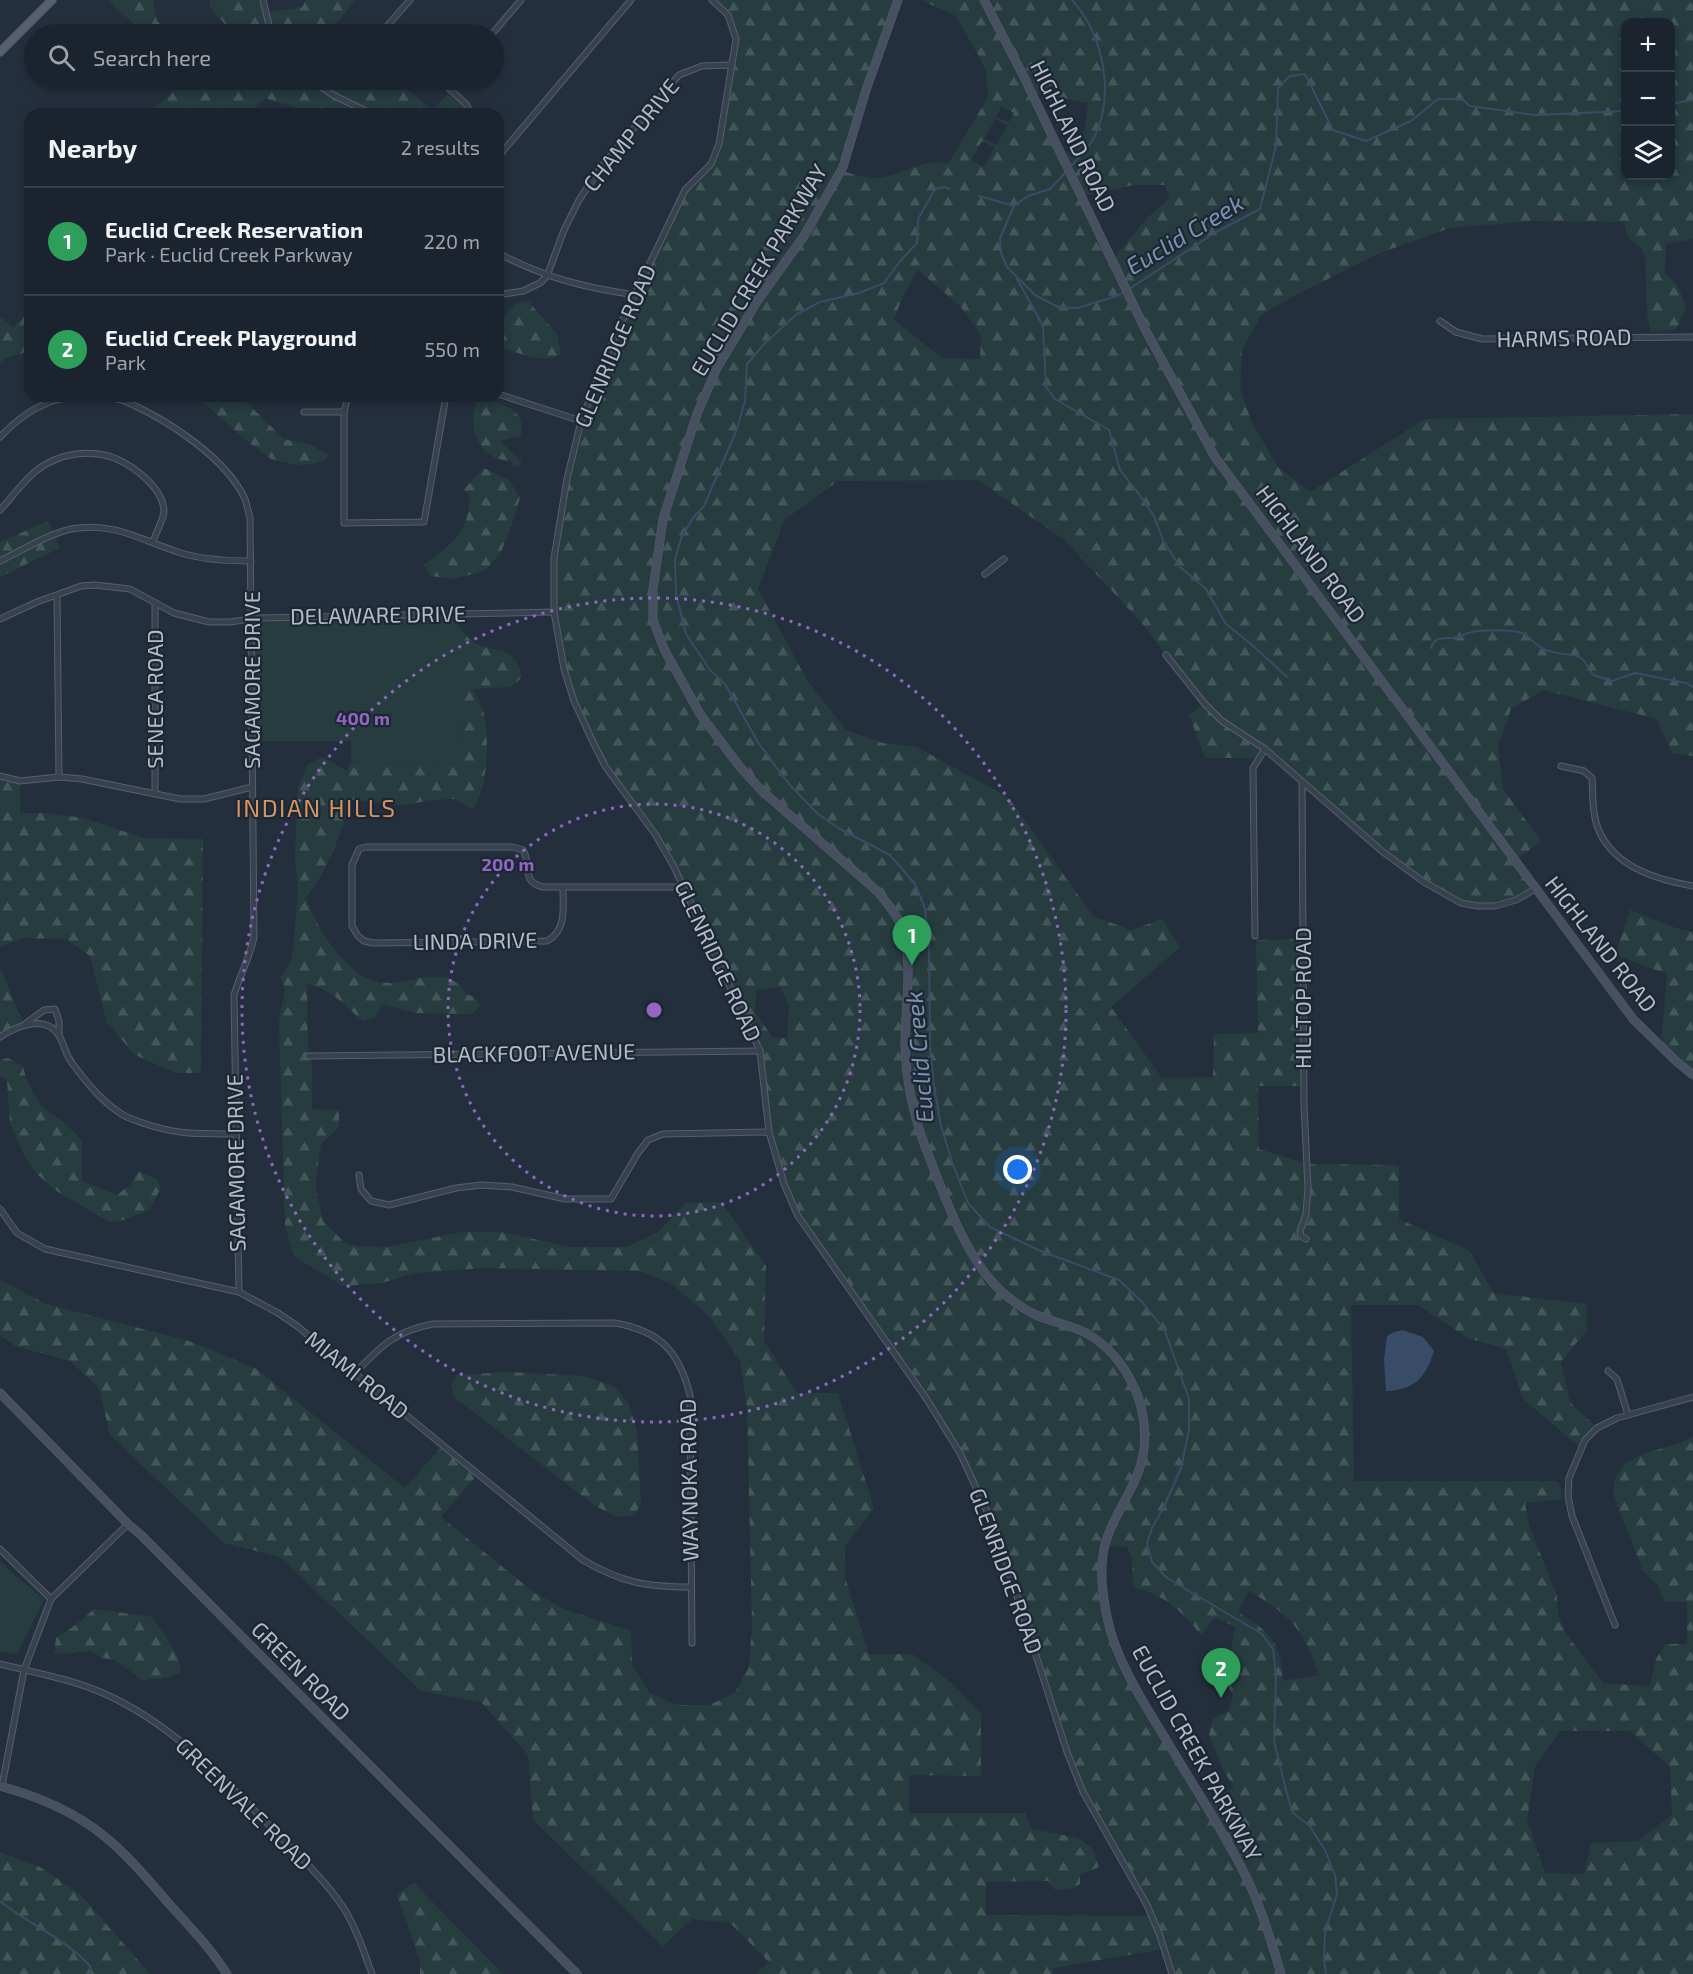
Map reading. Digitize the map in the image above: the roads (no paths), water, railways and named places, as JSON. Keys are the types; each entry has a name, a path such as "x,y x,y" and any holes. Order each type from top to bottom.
{"main road":[{"path":"28,24 52,0"},
{"path":"0,52 24,28"}],"street":[{"path":"262,0 269,24"},
{"path":"391,24 410,0"},
{"path":"500,24 520,0"},
{"path":"504,150 631,0"},
{"name":"GLENRIDGE ROAD","path":"712,0 729,15 736,39 716,153 711,164 685,190 615,336 581,421 567,479 554,558 554,612 564,669 574,701 592,741 605,766 655,834 673,865 760,1050 769,1132 784,1184 798,1216 926,1398 960,1453 996,1531 1067,1752 1083,1792 1147,1905 1160,1933 1172,1974"},
{"name":"EUCLID CREEK PARKWAY","path":"898,0 841,170 804,236 758,300 717,368 697,414 663,519 653,588 653,620 664,649 700,714 740,766 764,792 877,891 891,907 902,928 907,955 905,1044 908,1081 918,1125 929,1157 970,1251 980,1268 1001,1290 1031,1313 1086,1333 1101,1344 1117,1357 1132,1383 1141,1404 1145,1437 1140,1468 1112,1526 1103,1554 1101,1587 1108,1623 1123,1663 1145,1705 1241,1865 1259,1907 1281,1974"},
{"name":"HIGHLAND ROAD","path":"984,0 1082,196 1146,331 1215,457 1308,579 1633,1019 1693,1075"},
{"name":"CHAMP DRIVE","path":"547,276 564,230 579,200 602,166 679,75 702,66 730,65"},
{"path":"326,90 360,108"},
{"path":"452,90 468,108"},
{"path":"504,256 547,276 601,290 635,295"},
{"path":"504,294 523,291 540,283 547,276"},
{"name":"HARMS ROAD","path":"1440,321 1456,332 1482,339 1693,337"},
{"path":"504,395 581,421"},
{"path":"0,437 13,424 39,406 50,402"},
{"name":"SAGAMORE DRIVE","path":"129,402 170,424 211,457 233,480 245,500 250,517 254,937 252,950 234,995 239,1292"},
{"path":"346,402 344,412 344,523 424,522 445,402"},
{"path":"304,412 344,412"},
{"path":"0,510 41,467 51,461 75,454 107,455 142,475 158,490 164,514 153,542"},
{"path":"0,561 54,534 74,529 113,528 179,553 233,562 250,561"},
{"path":"985,574 1004,559"},
{"name":"DELAWARE DRIVE","path":"0,620 37,602 81,586 95,585 130,590 174,613 209,622 231,622 251,618 554,612"},
{"path":"57,596 59,777"},
{"name":"SENECA ROAD","path":"155,603 155,794"},
{"path":"1166,655 1204,703 1222,721 1265,749 1383,852 1424,882 1461,903 1478,906 1495,906 1515,900 1535,889"},
{"path":"1255,936 1253,768 1265,749"},
{"path":"1561,766 1584,771 1592,778 1593,807 1599,832 1611,851 1640,872 1693,886"},
{"path":"0,776 20,781 59,777 107,782 180,799 204,799 252,787"},
{"name":"HILLTOP ROAD","path":"1302,783 1304,1105 1308,1188 1306,1214 1300,1231 1301,1236 1306,1239"},
{"name":"LINDA DRIVE","path":"513,847 523,850 528,858 529,878 533,885 563,888 562,925 554,937 547,941 373,943 364,941 352,926 352,865 358,849 513,847"},
{"path":"563,888 682,887"},
{"path":"24,1025 44,1010 55,1009 58,1012 58,1035"},
{"path":"0,1037 24,1025 33,1023 45,1025 58,1035 69,1060 93,1089 124,1116 162,1130 183,1134 235,1134"},
{"name":"BLACKFOOT AVENUE","path":"308,1056 760,1050"},
{"path":"359,1175 361,1189 371,1201 389,1204 456,1188 481,1185 512,1187 565,1199 611,1199 648,1140 663,1134 769,1132"},
{"name":"MIAMI ROAD","path":"0,1209 17,1233 45,1249 239,1292 278,1312 584,1560 606,1574 627,1581 662,1587 691,1587"},
{"name":"WAYNOKA ROAD","path":"355,1373 382,1344 405,1332 433,1323 615,1323 636,1326 657,1337 673,1353 684,1373 690,1395 692,1643"},
{"path":"1608,1371 1617,1379 1628,1414"},
{"name":"GREEN ROAD","path":"0,1394 577,1974"},
{"path":"1615,1625 1572,1516 1568,1496 1569,1478 1585,1440 1597,1428 1628,1414 1693,1397"},
{"path":"128,1524 51,1599 24,1670 1,1786 48,1802 72,1814 103,1835 126,1856 214,1954 227,1974"},
{"path":"0,1549 51,1599"},
{"name":"GREENVALE ROAD","path":"0,1664 68,1681 105,1694 164,1728 205,1760 316,1873 344,1908 372,1974"}],"water":[{"path":"1403,1330 1423,1337 1434,1351 1423,1375 1412,1385 1386,1391 1384,1360 1387,1336"}],"waterway":[{"name":"Euclid Creek","path":"1070,167 1087,148 1097,132 1105,94 1102,60 1097,43 1082,13 1072,0"},
{"name":"Euclid Creek","path":"1129,289 1216,232 1260,209 1276,146 1278,88 1290,76 1305,74 1333,130 1366,141 1411,121 1438,99 1462,99 1470,106 1535,115 1621,111"},
{"name":"Euclid Creek","path":"1675,103 1693,100"},
{"name":"Euclid Creek","path":"1066,172 1050,189 1028,196 1014,206 1000,238 1001,253 1007,267 1035,295 1058,307 1077,308 1124,292"},
{"name":"Euclid Creek","path":"950,189 944,187 935,189 918,219 917,243 884,283 859,293 820,302 797,314 765,343 747,364 745,401 737,429 704,506 682,536 675,559 676,594 686,634 710,670 725,684 759,744 789,784 817,813 838,828 890,855 915,884 925,908 929,949 930,1048 934,1086 941,1126 968,1203 990,1227 1038,1250 1119,1280 1143,1303 1165,1331 1189,1399 1189,1430 1181,1468 1147,1543 1152,1562 1167,1578 1262,1634 1273,1649 1276,1676 1274,1741 1287,1794 1293,1813 1309,1825 1325,1850 1335,1875 1337,1894 1325,1932 1326,1974"},
{"name":"Euclid Creek","path":"979,196 1014,206"},
{"path":"1017,279 1043,326 1046,387 1055,399 1109,430 1120,470 1154,516 1163,540 1180,567 1206,589 1226,624 1287,677"},
{"path":"1431,648 1438,639 1458,637 1471,632 1496,630 1517,632 1526,635 1547,651 1581,658 1593,675 1612,681 1635,673 1686,683 1693,687"},
{"path":"0,1901 69,1947 90,1966 90,1974"}],"place":[{"name":"Euclid Creek Reservation","path":"912,965"},
{"name":"Euclid Creek Playground","path":"1221,1698"}],"district":[{"name":"INDIAN HILLS","path":"316,809"}]}
